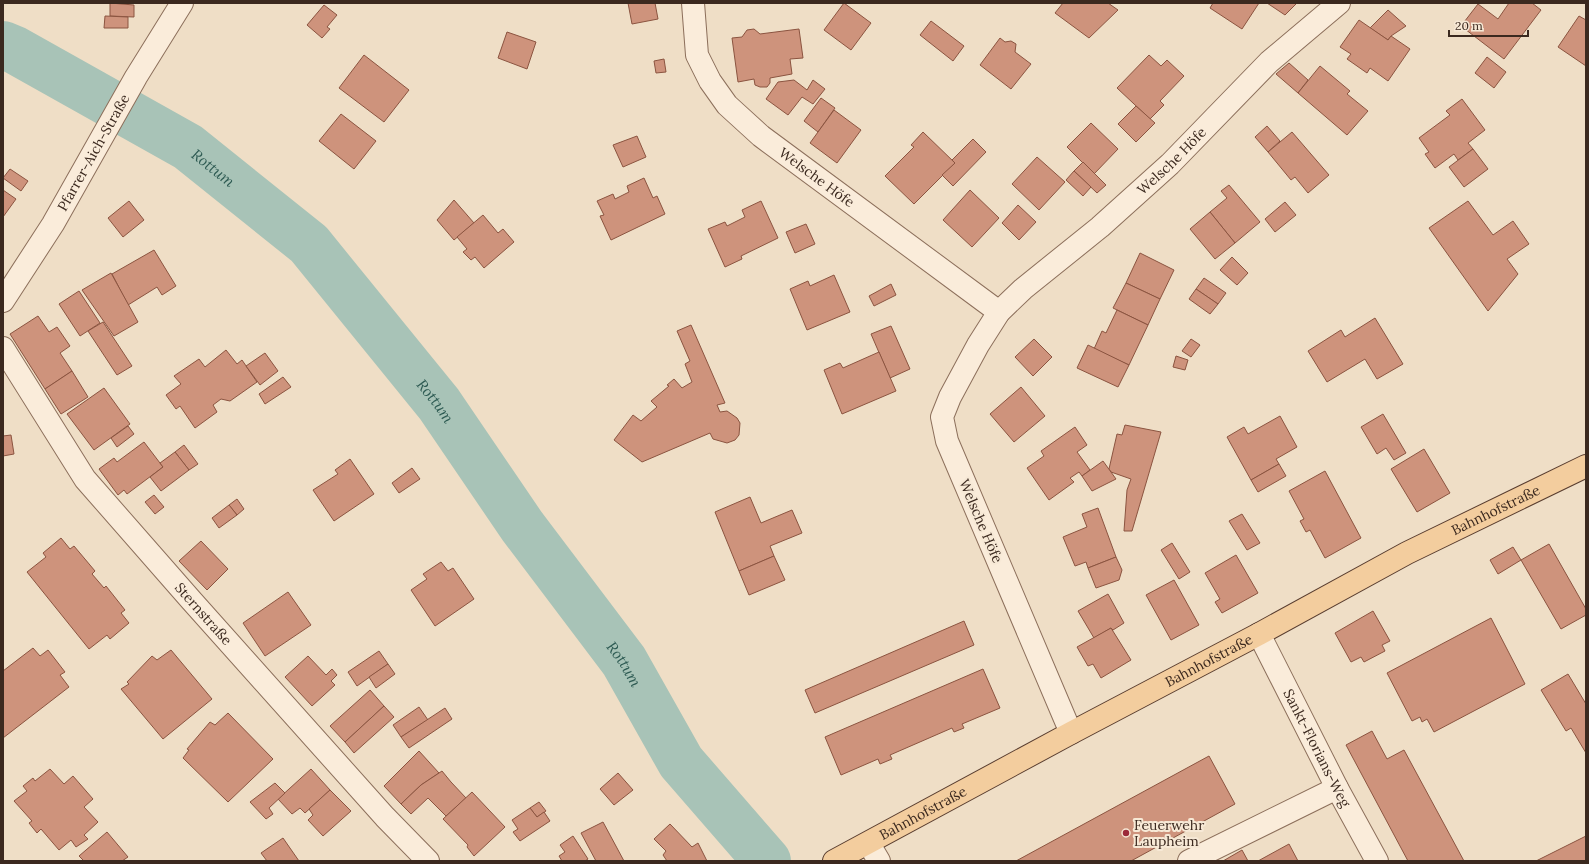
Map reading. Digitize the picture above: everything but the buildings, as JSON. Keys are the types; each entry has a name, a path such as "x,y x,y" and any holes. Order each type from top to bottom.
{"main road":[{"name":"Bahnhofstraße","path":"834,861 874,852 1071,733 1259,634 1407,552 1586,466"}],"street":[{"name":"Pfarrer-Aich-Straße","path":"3,301 53,224 128,92 182,3"},
{"name":"Welsche Höfe","path":"693,3 697,55 710,81 727,104 760,136 999,312"},
{"name":"Welsche Höfe","path":"1071,733 947,441 942,417 950,396 978,345 999,312 1023,289 1100,227 1170,164 1269,62 1339,3"},
{"name":"Sternstraße","path":"3,348 85,479 195,605 385,817 428,861"},
{"name":"Sankt-Florians-Weg","path":"1259,634 1337,788 1377,861"},
{"path":"1189,861 1337,788"}],"waterway":[{"name":"Rottum","path":"3,45 15,50 188,147 309,244 439,404 522,526 624,661 681,762 767,861"}],"place":[{"name":"Feuerwehr Laupheim","path":"1126,833"}]}
